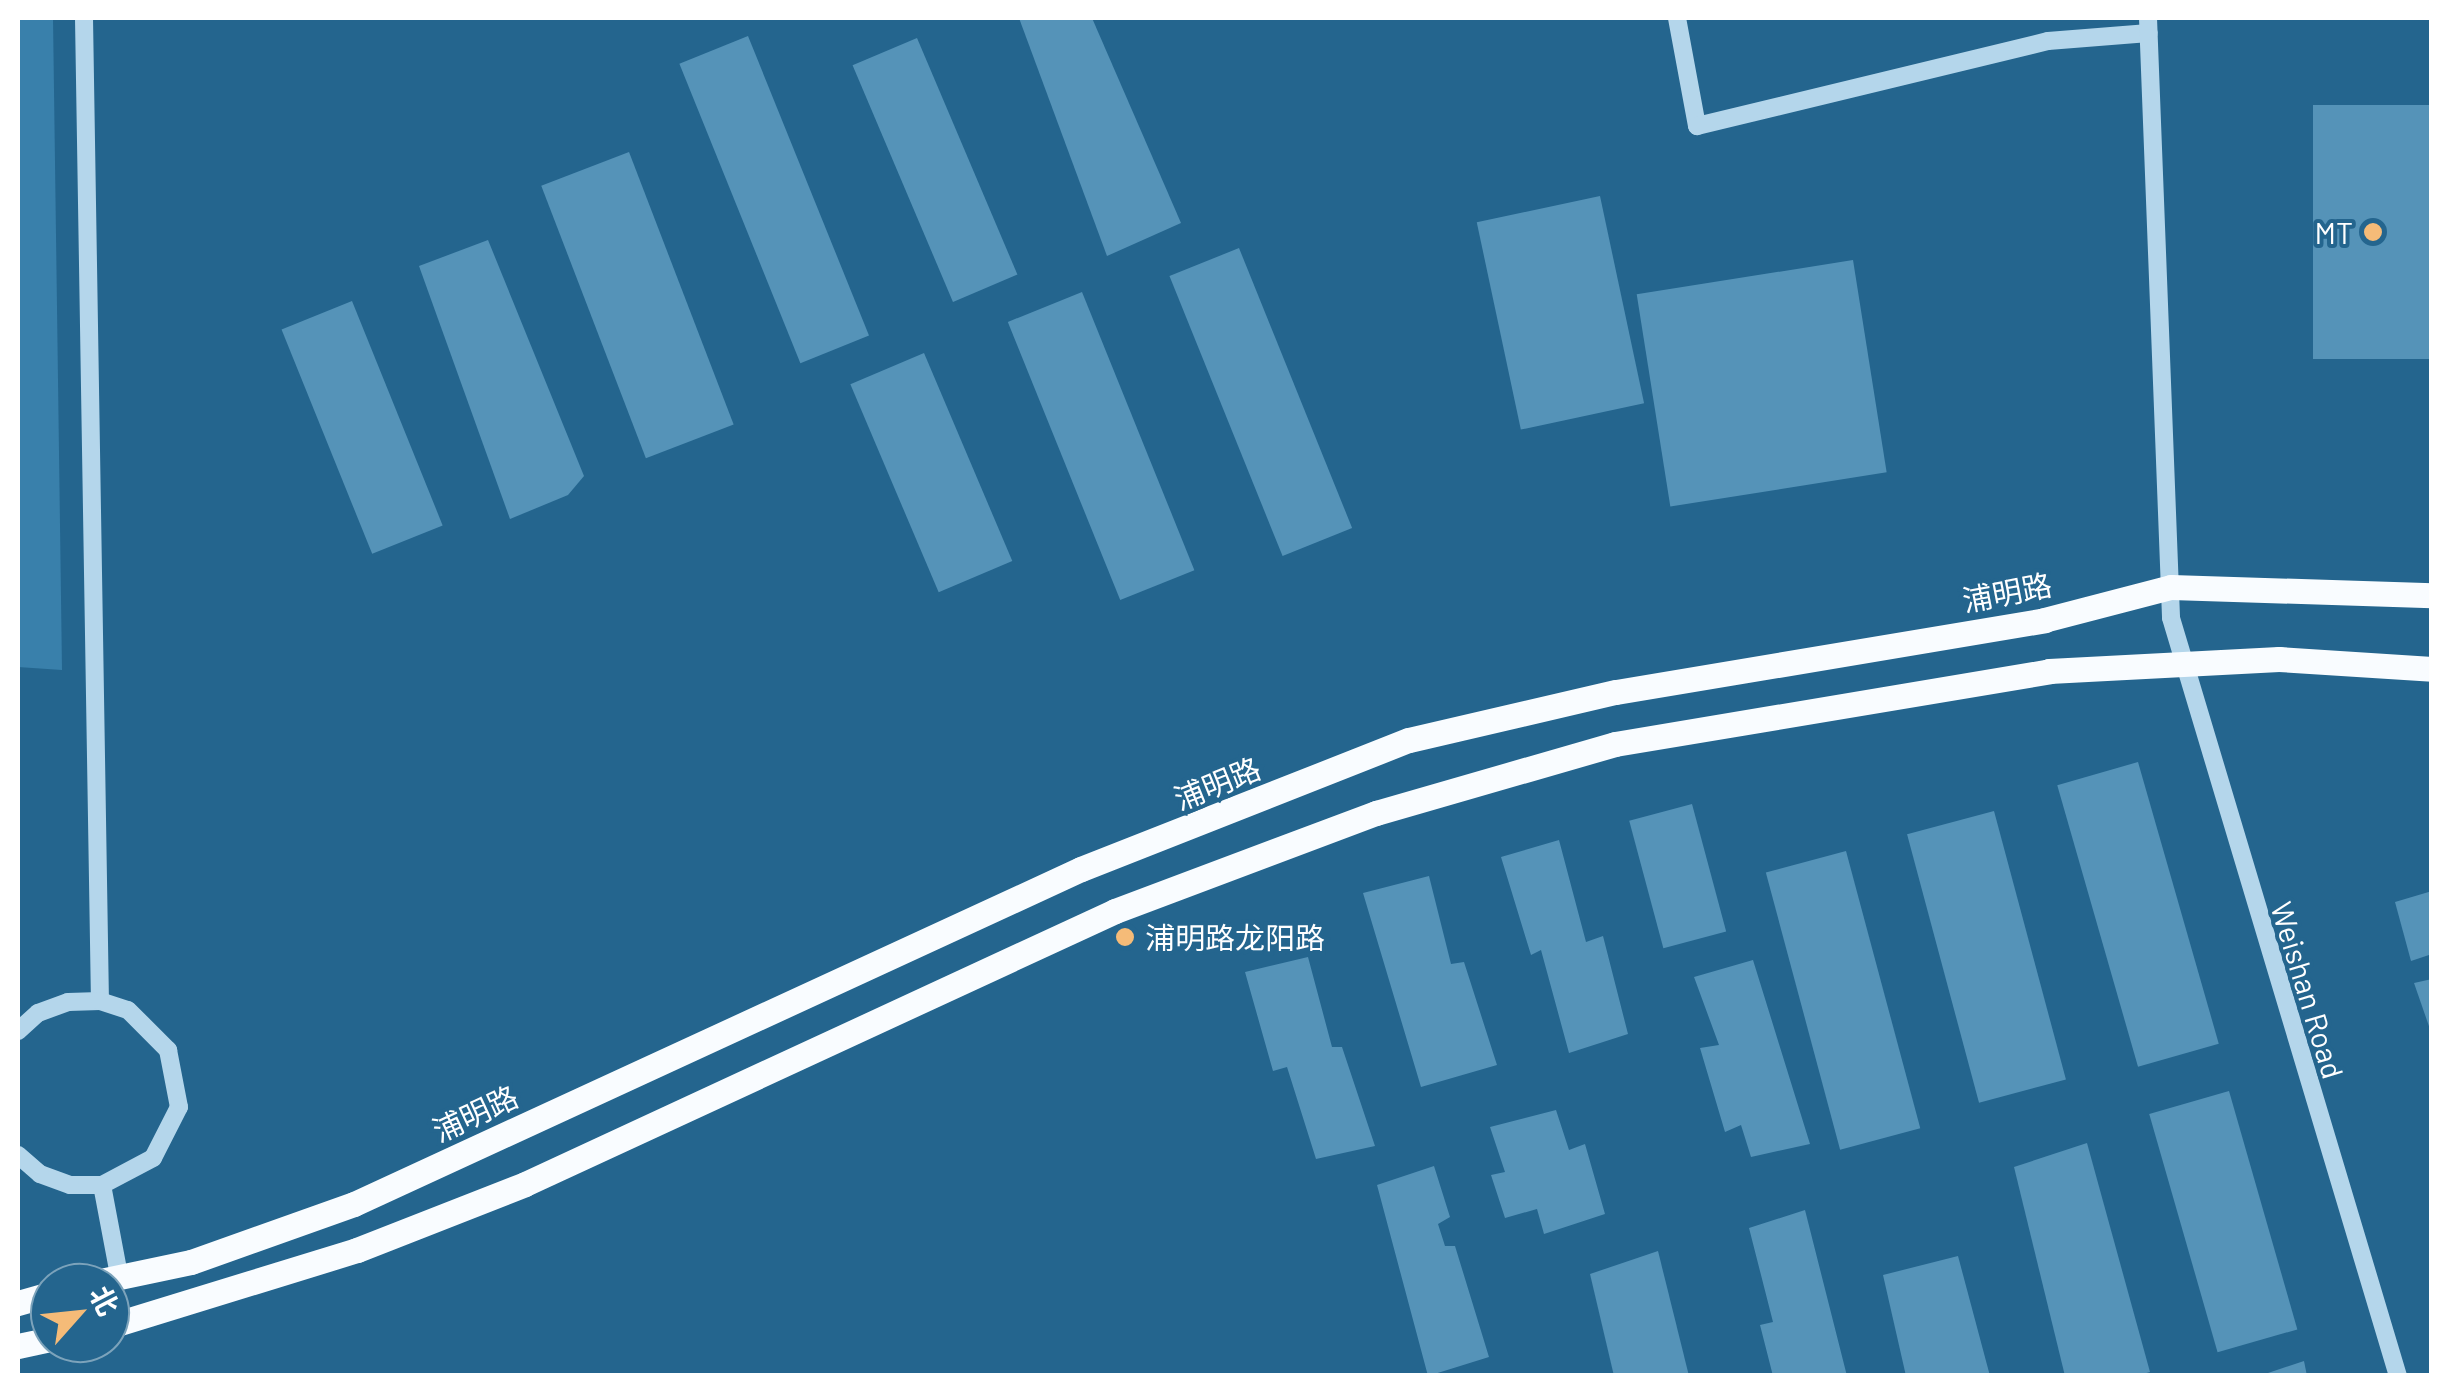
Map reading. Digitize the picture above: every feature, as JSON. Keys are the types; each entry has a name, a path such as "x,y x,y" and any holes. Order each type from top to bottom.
{"main road":[{"name":"浦明路","path":"130,1274 191,1262 354,1204 1081,869 1409,740 1616,692 2044,620 2171,587 2432,595"},
{"path":"130,1320 357,1250 525,1184 1115,910 1376,813 1615,744 2049,671 2184,660 2432,669"}],"street":[{"path":"84,18 100,1001"},
{"path":"1676,18 1698,126 2048,41 2148,26"},
{"name":"Weishan Road","path":"2148,26 2171,618 2398,1376"},
{"path":"18,1031 38,1013 68,1002 100,1001 151,1027 178,1078 178,1107 153,1158 102,1185 70,1185 40,1174 18,1155"},
{"path":"102,1185 117,1263"}],"shaded area":[{"path":"18,18 53,18 62,670 18,667"}],"building":[{"path":"1019,18 1092,18 1181,223 1107,256"},
{"path":"748,36 869,335 800,363 679,64"},
{"path":"917,38 1017,275 953,302 853,65"},
{"name":"MT","path":"2313,105 2432,105 2432,359 2313,359"},
{"path":"629,152 734,425 646,458 541,186"},
{"path":"1600,196 1644,403 1521,430 1477,222"},
{"path":"488,240 584,476 568,495 510,519 419,266"},
{"path":"1239,248 1352,528 1283,556 1169,276"},
{"path":"1853,260 1887,472 1670,507 1637,294"},
{"path":"1082,292 1194,570 1120,600 1008,322"},
{"path":"352,301 443,525 372,554 282,329"},
{"path":"924,353 1012,561 939,592 850,384"},
{"path":"2138,762 2219,1044 2138,1067 2057,785"},
{"path":"1692,804 1726,932 1663,948 1629,821"},
{"path":"1994,811 2066,1080 1979,1103 1907,834"},
{"path":"1559,840 1586,942 1603,936 1628,1034 1569,1053 1541,950 1531,955 1501,857"},
{"path":"1846,851 1920,1128 1840,1150 1766,872"},
{"path":"1429,876 1451,964 1464,962 1497,1065 1421,1087 1363,893"},
{"path":"2432,891 2432,954 2411,961 2395,902"},
{"path":"1308,957 1332,1047 1342,1047 1375,1146 1316,1159 1287,1067 1273,1071 1245,972"},
{"path":"1753,960 1810,1144 1751,1157 1741,1125 1725,1132 1700,1048 1719,1045 1694,977"},
{"path":"2432,979 2432,1032 2431,1032 2414,983"},
{"path":"2229,1091 2297,1329 2218,1352 2149,1114"},
{"path":"1556,1110 1569,1150 1585,1144 1605,1214 1544,1234 1537,1209 1505,1218 1491,1175 1505,1172 1490,1127"},
{"path":"2087,1143 2150,1372 2136,1376 2065,1376 2014,1167"},
{"path":"1434,1166 1450,1217 1438,1224 1445,1246 1455,1246 1489,1357 1428,1376 1377,1185"},
{"path":"1805,1210 1847,1376 1773,1376 1760,1325 1773,1322 1749,1228"},
{"path":"1658,1251 1689,1376 1614,1376 1590,1274"},
{"path":"1958,1256 1990,1376 1906,1376 1883,1275"},
{"path":"2304,1361 2307,1376 2262,1376 2262,1375"}],"place":[{"name":"MT","path":"2373,232"},
{"name":"浦明路龙阳路","path":"1125,937"}]}
